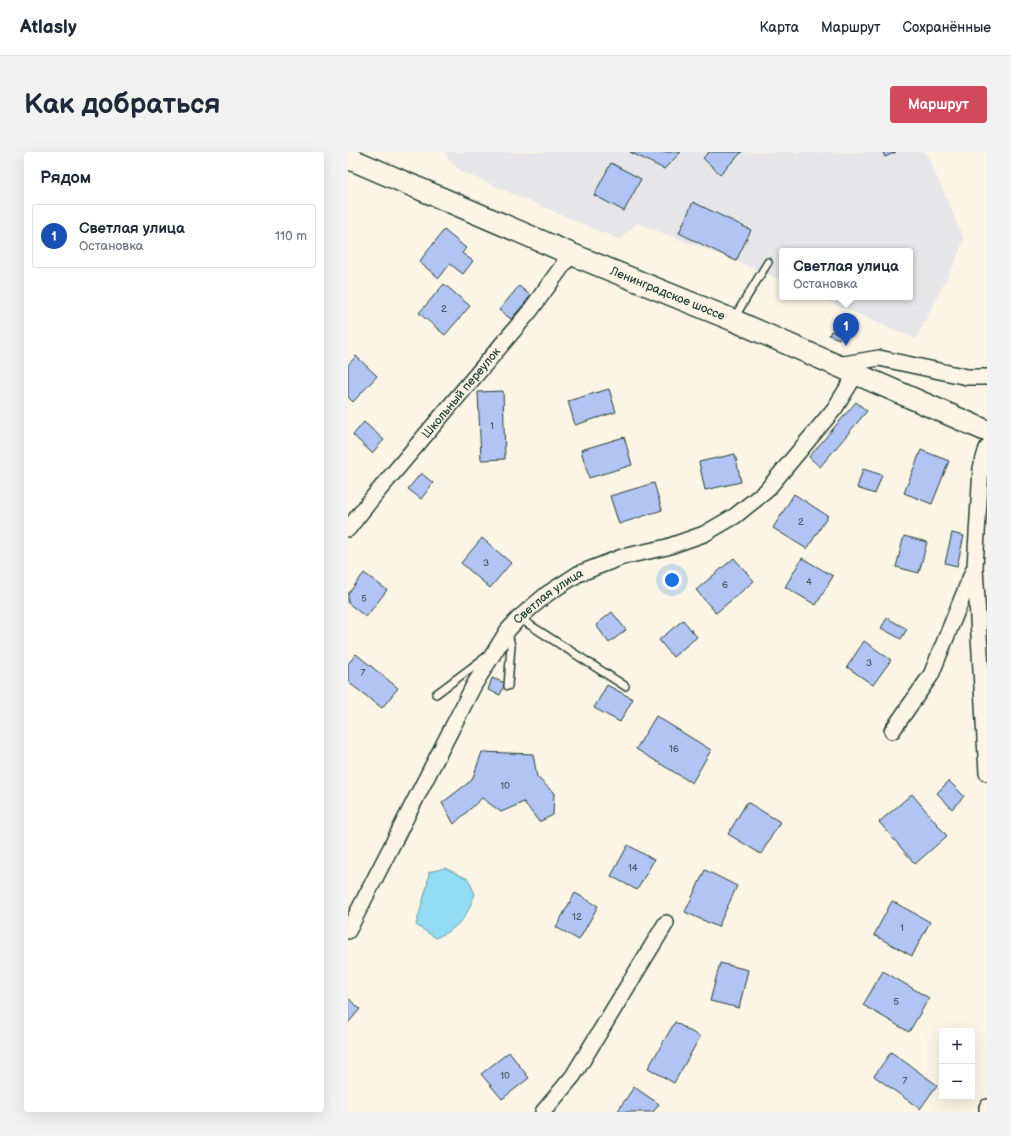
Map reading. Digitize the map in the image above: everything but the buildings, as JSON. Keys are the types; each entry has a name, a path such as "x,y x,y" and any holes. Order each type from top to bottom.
{"main road":[{"name":"Ленинградское шоссе","path":"358,161 571,254 733,320 987,431"}],"street":[{"name":"Школьный переулок","path":"348,529 530,311 571,254"},
{"path":"847,370 879,358 967,377 987,377"},
{"name":"Светлая улица","path":"348,931 474,685 508,630 519,618 547,594 578,574 622,557 668,547 704,534 735,516 766,491 835,408 847,370"},
{"path":"987,448 981,468 975,567 987,773"},
{"path":"892,731 931,675 975,567"},
{"path":"543,1112 573,1076 666,923"},
{"path":"987,1107 987,1112"}],"lane":[{"path":"733,320 768,262"},
{"path":"519,618 625,686"},
{"path":"508,630 511,646 508,686"},
{"path":"436,694 496,649"}],"shaded area":[{"path":"445,152 926,152 964,239 956,260 916,339 825,300 913,300 913,248 779,248 779,280 741,263 637,223 620,240 462,172 448,159"}],"water":[{"path":"445,868 468,879 475,894 465,916 461,921 451,930 436,938 416,925 427,886 429,872"}],"place":[{"name":"Светлая улица","path":"846,346"}]}
